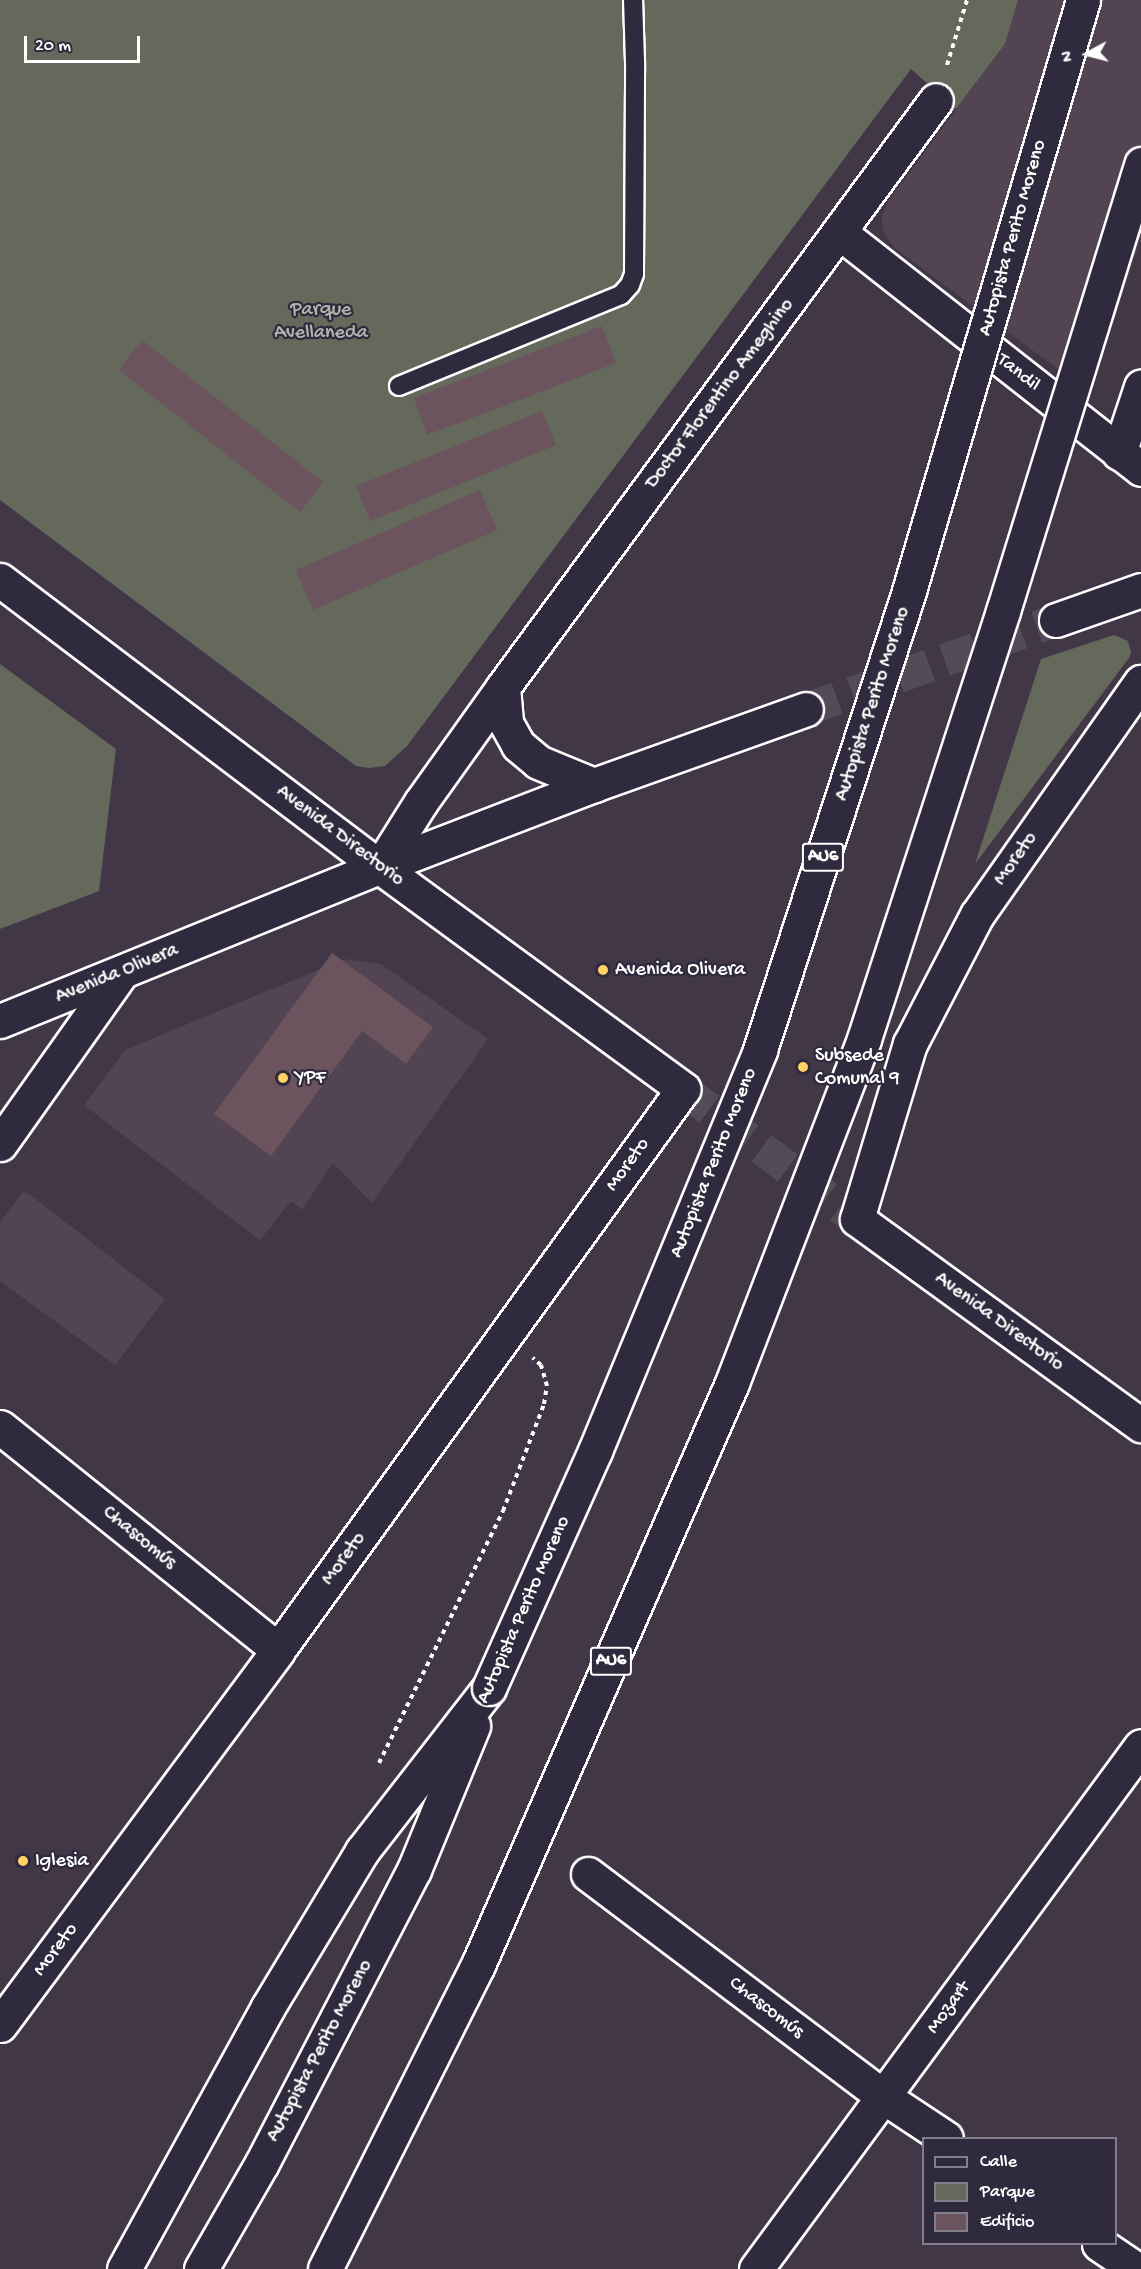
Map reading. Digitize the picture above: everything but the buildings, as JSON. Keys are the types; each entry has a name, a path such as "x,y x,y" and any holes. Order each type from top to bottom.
{"main road":[{"name":"Autopista Perito Moreno","path":"201,2269 262,2163 414,1870 489,1688 595,1451 760,1050 909,591 1083,0"},
{"name":"Doctor Florentino Ameghino","path":"380,867 421,802 503,687 936,100"},
{"name":"AU6","path":"325,2269 478,1965 732,1383 864,1039 1003,611 1141,164"},
{"name":"Tandil","path":"839,232 1130,461"},
{"path":"1130,461 1141,387"},
{"name":"Avenida Directorio","path":"0,580 380,867 683,1089"},
{"path":"1056,620 1141,590"},
{"name":"Moreto","path":"857,1219 910,1044 972,925 1141,682"},
{"path":"503,687 506,723 518,745 538,762 594,785"},
{"name":"Avenida Olivera","path":"0,1021 380,867 594,785 806,709"},
{"path":"0,1144 121,973"},
{"name":"Moreto","path":"0,2025 279,1650 683,1089"},
{"name":"Avenida Directorio","path":"857,1219 1141,1425"},
{"name":"Chascomús","path":"0,1427 279,1650"},
{"path":"124,2269 268,2007 363,1851 489,1688"},
{"name":"Mozart","path":"756,2269 885,2097 1141,1746"},
{"name":"Chascomús","path":"588,1874 885,2097 943,2137"},
{"path":"1100,2245 1136,2269"}],"lane":[{"path":"399,386 621,295 630,285 634,274 633,0"}],"path":[{"path":"936,100 967,0"},
{"path":"380,1763 503,1511 544,1404 547,1386 541,1365 506,1335"}],"shaded area":[{"path":"1018,0 1141,0 1141,238 1090,393 895,248 884,234 882,225 882,217 888,201 1005,44"},
{"name":"YPF","path":"344,959 381,964 488,1039 372,1203 333,1163 302,1210 291,1201 260,1240 84,1105 125,1050"},
{"path":"24,1190 165,1299 115,1365 0,1281 0,1222"}],"green space":[{"name":"Parque Avellaneda","path":"0,0 1018,0 1005,44 956,109 911,69 407,746 385,766 369,768 356,766 0,500"},
{"path":"1114,635 1128,641 1131,652 1129,658 975,864 1041,659"},
{"path":"0,664 116,749 99,891 0,929"}],"tunnel":[{"path":"806,709 1056,620"},
{"path":"683,1089 857,1219"}],"place":[{"name":"Avenida Olivera","path":"603,970"},
{"name":"Subsede Comunal 9","path":"803,1067"},
{"name":"YPF","path":"283,1078"},
{"name":"Iglesia","path":"23,1861"}]}
